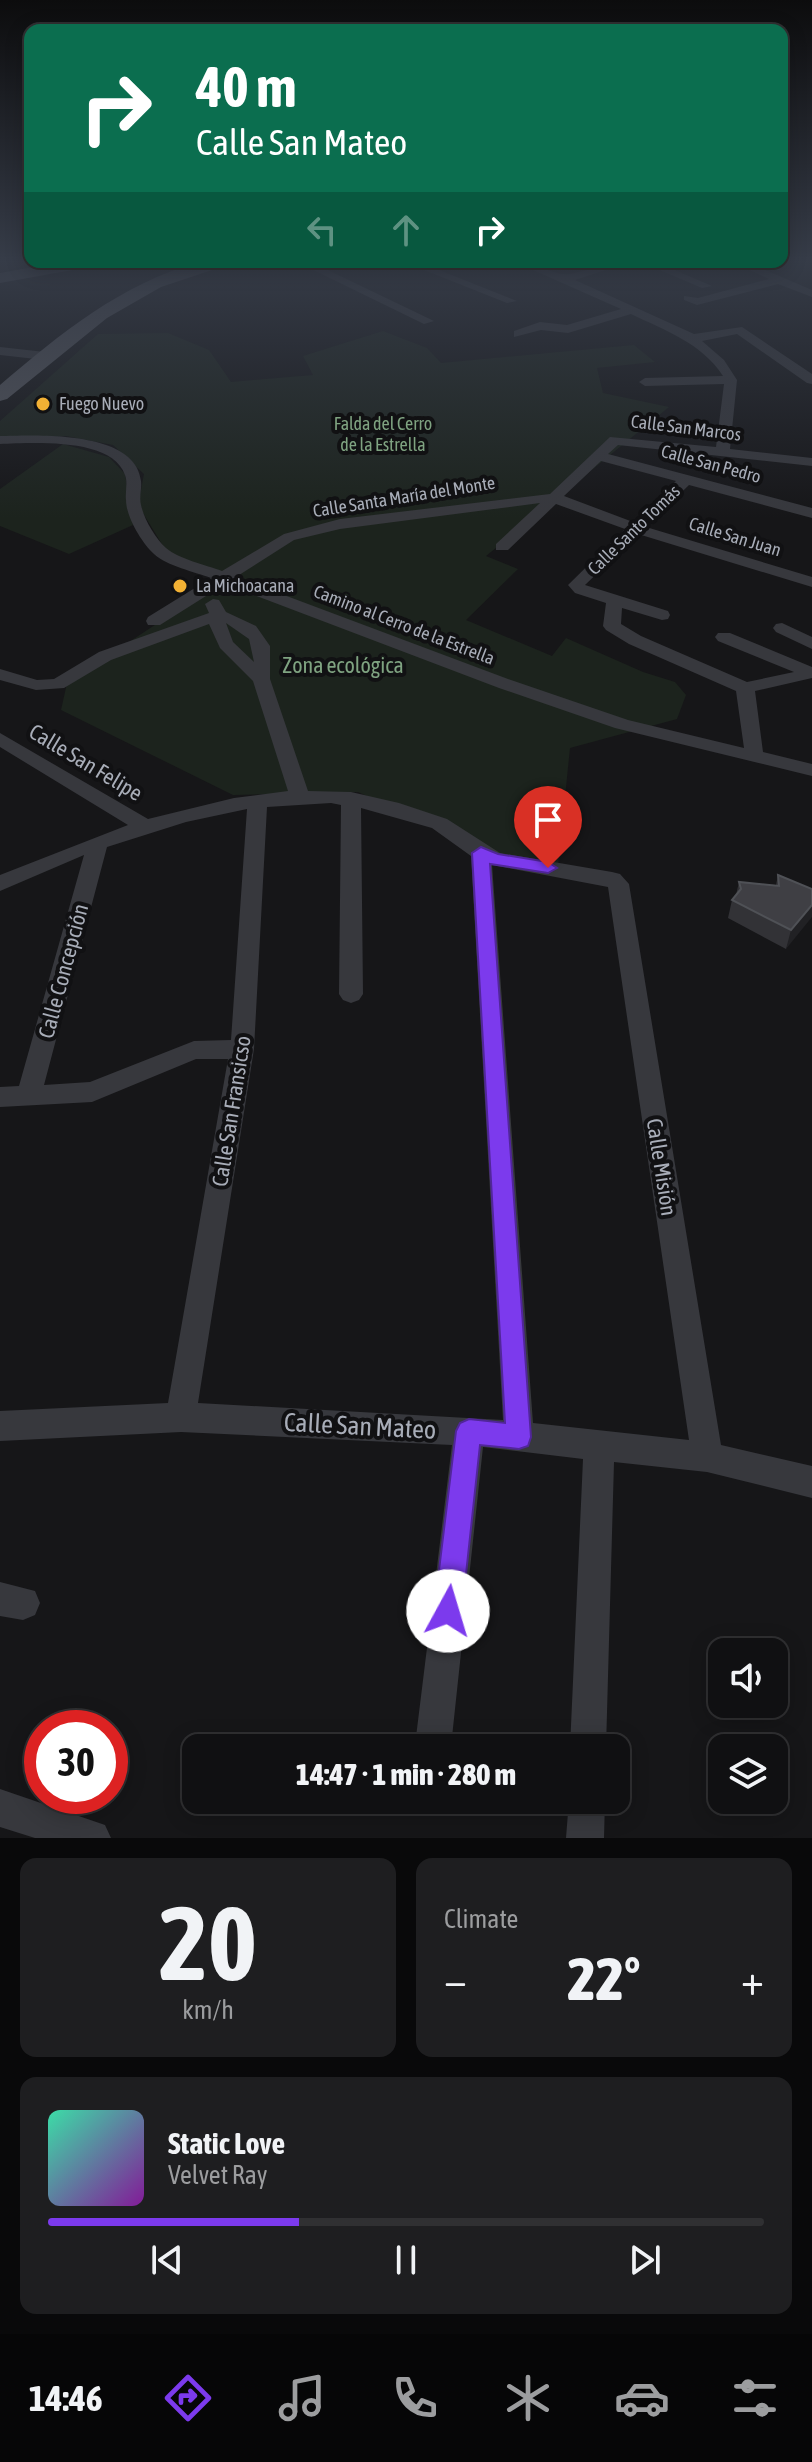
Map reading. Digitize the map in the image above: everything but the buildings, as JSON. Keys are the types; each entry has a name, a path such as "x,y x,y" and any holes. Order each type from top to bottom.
{"main road":[{"path":"0,395 57,347"}],"street":[{"path":"701,347 730,375 731,380 722,453"},
{"path":"763,347 812,380"},
{"path":"0,351 45,356"},
{"path":"645,382 731,380"},
{"name":"Camino al Cerro de la Estrella","path":"0,440 65,438 109,452 126,462 134,478 133,504 145,531 161,552 216,581 622,724 812,770"},
{"name":"Calle San Marcos","path":"502,547 615,440 812,462"},
{"name":"Calle San Pedro","path":"599,456 812,513"},
{"name":"Calle Santo Tomás","path":"688,478 576,585 581,590 615,600 612,626 635,640 745,688"},
{"name":"Calle Santa María del Monte","path":"154,621 289,537 340,524 517,500 555,498"},
{"name":"Calle San Juan","path":"555,498 638,529 812,582"},
{"path":"216,581 209,599 219,615 217,627 226,644 261,679 300,797"},
{"path":"615,600 662,615"},
{"path":"0,674 46,687 58,684 105,656 219,615 246,624 261,644 266,661 261,679"},
{"path":"782,628 812,644"},
{"path":"724,637 812,673"},
{"path":"754,754 745,688 812,673"},
{"name":"Calle San Felipe","path":"0,739 146,827"},
{"path":"0,884 49,860 189,813 300,797 351,798 433,821 449,828 481,853 519,1437"},
{"path":"351,798 351,994"},
{"name":"Calle San Fransicso","path":"181,1417 242,1049 257,803"},
{"name":"Calle Concepción","path":"29,1096 97,846"},
{"name":"Calle Misión","path":"481,853 494,859 612,879 618,884 707,1457"},
{"path":"0,1097 92,1092 194,1050 242,1049"},
{"name":"Calle San Mateo","path":"0,1426 181,1417 469,1431 707,1457 812,1482"},
{"path":"434,1734 469,1431"},
{"path":"589,1734 599,1445"},
{"path":"0,1808 92,1838"},
{"path":"585,1838 586,1814"}],"green space":[{"path":"84,347 201,347 209,350 231,382 313,375 303,356 333,347 424,347 441,363 636,347 655,362 597,368 603,393 669,407 486,556 518,569 466,620 552,656 566,638 643,672 675,682 686,695 677,719 570,748 558,866 499,856 358,792 233,795 61,710 67,683 226,578 168,554 138,505 144,474 113,445 66,436 0,441 0,421"},
{"path":"63,444 109,457 125,474 133,525 69,554 0,526 0,489"}],"place":[{"name":"Fuego Nuevo","path":"43,404"},
{"name":"La Michoacana","path":"180,586"}],"route":[{"path":"448,1611 469,1431 519,1437 481,853 494,859 548,868"}],"park label":[{"name":"Falda del Cerro de la Estrella","path":"383,434"},
{"name":"Zona ecológica","path":"343,665"}]}
